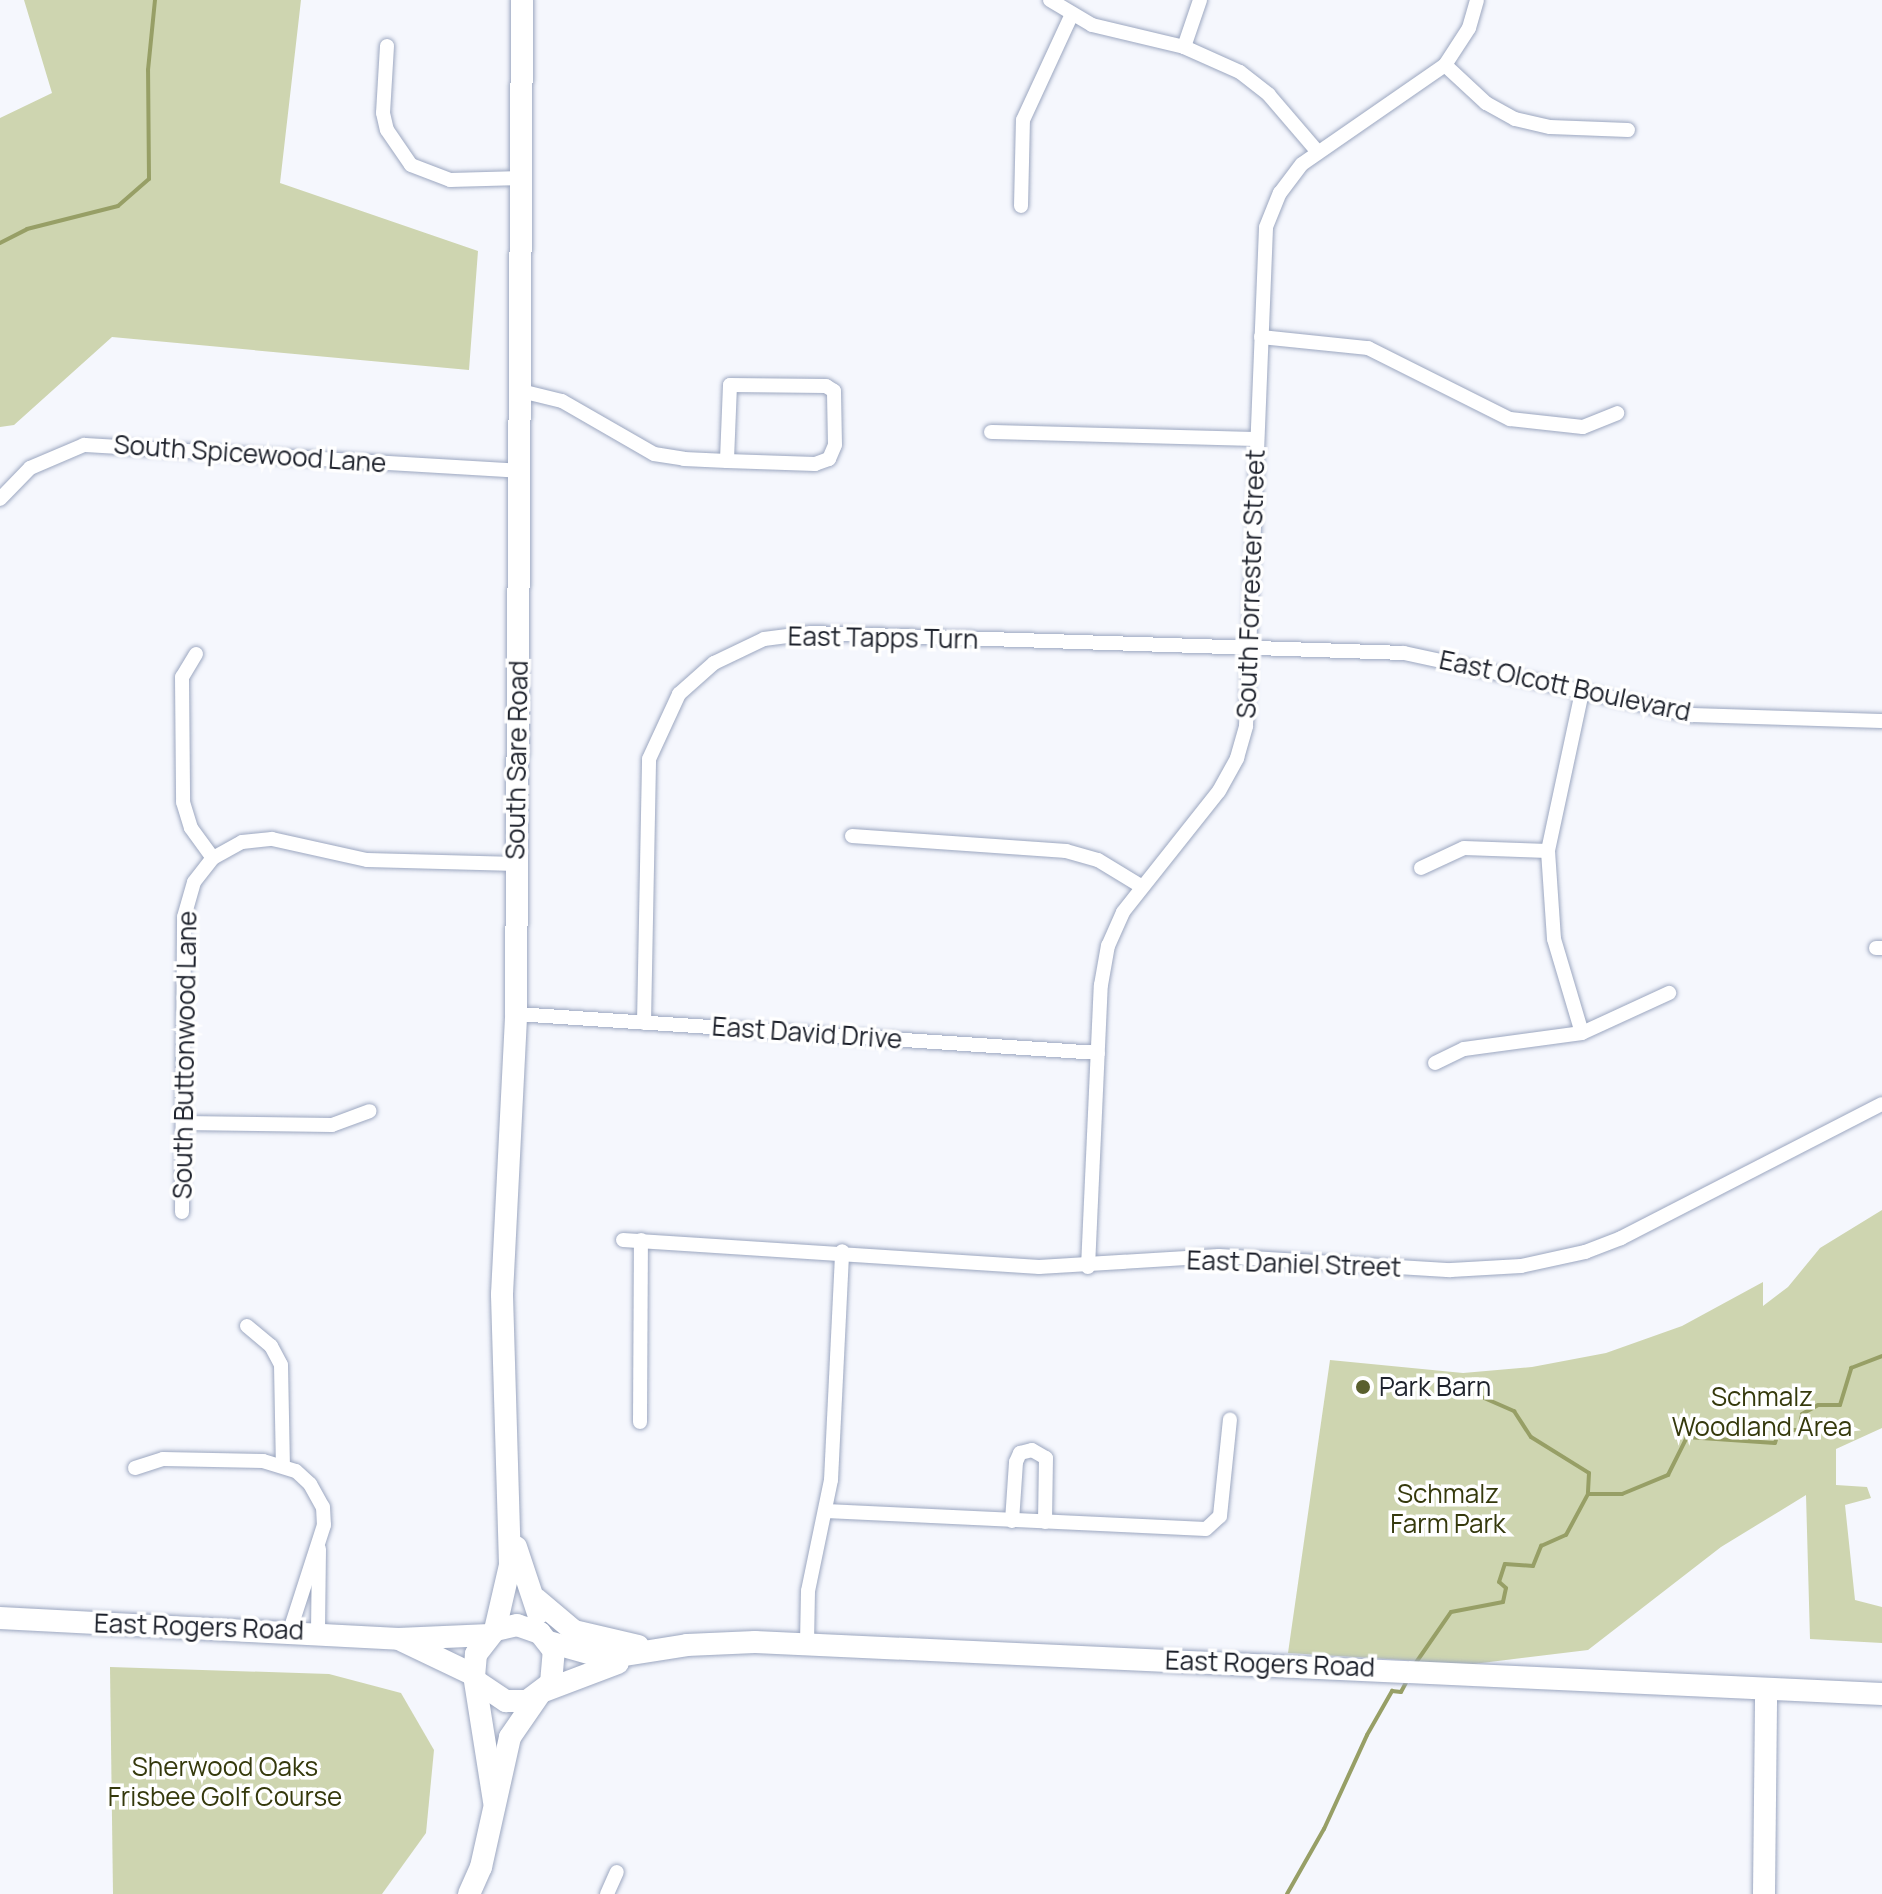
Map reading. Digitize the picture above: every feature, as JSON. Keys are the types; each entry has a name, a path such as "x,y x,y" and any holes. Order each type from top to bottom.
{"main road":[{"name":"South Sare Road","path":"492,1633 509,1574 502,1294 516,1014 522,0"},
{"name":"South Sare Road","path":"509,1519 546,1639"},
{"path":"448,1633 485,1616 509,1574"},
{"path":"536,1599 566,1626 611,1643 687,1645"},
{"name":"East Rogers Road","path":"0,1618 318,1631 398,1639 448,1633 492,1633"},
{"path":"469,1894 494,1801 510,1737 555,1673 546,1639 517,1625 492,1633 476,1654 475,1678 494,1801"},
{"name":"East Rogers Road","path":"398,1639 475,1678"},
{"name":"East Rogers Road","path":"546,1639 595,1657 687,1645 807,1643 1882,1694"},
{"name":"East Rogers Road","path":"542,1693 658,1651"},
{"path":"475,1678 506,1701 542,1693"},
{"path":"1764,1894 1766,1689"}],"street":[{"path":"1050,0 1071,16 1184,47 1253,80 1317,151"},
{"path":"1184,47 1200,0"},
{"name":"South Forrester Street","path":"1088,1267 1098,1053 1108,946 1141,886 1233,769 1246,726 1266,227 1289,178 1317,151 1445,65 1469,28 1477,0"},
{"path":"1021,206 1023,120 1071,16"},
{"path":"387,46 383,113 387,130 411,165 450,180 522,178"},
{"path":"1445,65 1486,103 1515,119 1550,127 1628,130"},
{"path":"1261,337 1329,340 1368,348 1525,422 1583,427 1617,413"},
{"path":"521,391 562,401 654,454 727,461 815,464 829,459 835,445 834,391 826,386 730,385 727,461"},
{"path":"991,432 1257,439"},
{"name":"South Spicewood Lane","path":"0,499 41,461 84,445 520,471"},
{"name":"East Tapps Turn","path":"644,1023 649,759 679,694 734,650 784,634 811,633 1249,647"},
{"name":"East Olcott Boulevard","path":"1249,647 1404,653 1691,715 1882,721"},
{"path":"196,654 182,677 183,802 191,828 213,858 242,842 272,839 367,860 517,864"},
{"path":"1582,692 1548,851 1554,939 1582,1033"},
{"path":"852,836 1066,851 1107,864 1141,886"},
{"path":"1421,868 1464,848 1548,851"},
{"name":"South Buttonwood Lane","path":"182,1212 184,917 194,882 213,858"},
{"path":"1435,1063 1464,1049 1582,1033 1669,993"},
{"name":"East David Drive","path":"516,1014 1098,1053"},
{"name":"East Daniel Street","path":"623,1240 1088,1267 1219,1256 1451,1270 1555,1260 1621,1238 1882,1104"},
{"path":"183,1123 332,1125 370,1111"},
{"path":"640,1422 641,1240"},
{"path":"807,1643 808,1591 826,1511 842,1251"},
{"path":"247,1326 271,1346 281,1365 283,1465"},
{"path":"826,1511 1196,1529 1215,1524 1230,1420"},
{"path":"1012,1521 1016,1462 1020,1453 1032,1450 1046,1458 1045,1522"},
{"path":"135,1468 163,1459 283,1465 304,1477 318,1496 324,1525 319,1549 290,1630"},
{"path":"318,1631 319,1549"},
{"path":"607,1894 617,1872"}],"green space":[{"path":"24,0 301,0 280,183 478,251 469,370 112,337 14,425 0,427 0,118 52,93"},
{"name":"Schmalz Farm Park","path":"1882,1210 1882,1428 1836,1449 1836,1485 1867,1487 1871,1498 1845,1505 1855,1600 1882,1607 1882,1643 1810,1639 1806,1495 1721,1547 1588,1650 1425,1670 1420,1661 1288,1653 1330,1360 1463,1373 1532,1367 1606,1353 1682,1326 1763,1282 1763,1306 1788,1287 1820,1248"},
{"name":"Sherwood Oaks Frisbee Golf Course","path":"110,1667 329,1674 401,1693 434,1750 426,1833 382,1894 113,1894"}],"waterway":[{"path":"0,243 27,229 118,206 149,179 148,70 155,0"},
{"path":"1475,1394 1514,1411 1531,1437 1589,1473 1588,1494 1622,1494 1668,1475 1687,1437 1775,1443 1779,1430 1799,1430 1802,1414 1818,1405 1840,1405 1851,1368 1882,1356"},
{"path":"1415,1664 1451,1612 1503,1602 1506,1588 1499,1582 1505,1564 1533,1566 1541,1546 1566,1535 1588,1494"},
{"path":"1287,1894 1324,1829 1367,1735 1392,1691 1401,1692 1408,1679"}],"place":[{"name":"Park Barn","path":"1363,1387"}],"park label":[{"name":"Schmalz Woodland Area","path":"1762,1412"}]}
